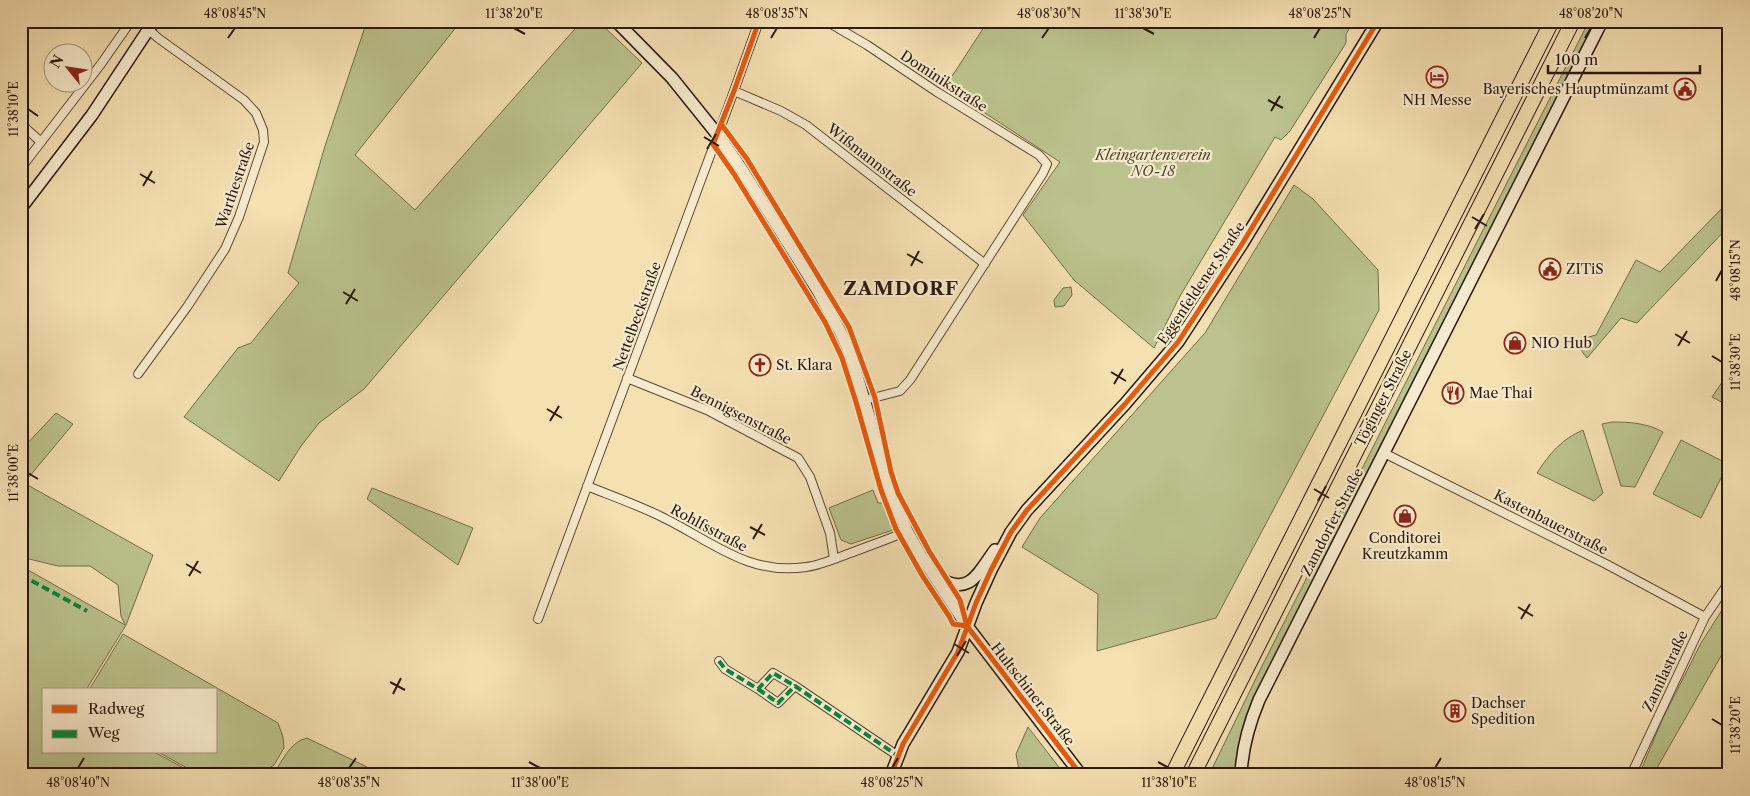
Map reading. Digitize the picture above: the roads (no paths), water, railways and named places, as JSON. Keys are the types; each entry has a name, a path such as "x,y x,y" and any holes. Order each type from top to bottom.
{"highway":[{"name":"Töginger Straße","path":"1172,775 1552,21"},
{"name":"Töginger Straße","path":"1193,775 1573,21"}],"street":[{"path":"21,168 101,64 131,21"},
{"name":"Warthestraße","path":"138,374 187,307 225,249 239,217 264,142 263,130 256,113 244,100 152,26 139,21"},
{"name":"Hultschiner Straße","path":"616,21 672,78 717,134 739,165 818,291 841,333 850,356 865,400 883,474 907,531 967,626 1081,775"},
{"name":"Nettelbeckstraße","path":"538,619 759,21"},
{"name":"Dominikstraße","path":"826,21 867,45 937,92 1039,155 1047,164 984,264"},
{"name":"Eggenfeldener Straße","path":"891,775 898,756 919,714 958,652 991,570 1011,532 1027,510 1125,404 1184,335 1242,244 1378,21"},
{"name":"Zamdorfer Straße","path":"1241,775 1245,743 1259,700 1602,21"},
{"path":"21,208 92,115 152,26"},
{"name":"Wißmannstraße","path":"734,91 781,111 806,125 984,264"},
{"path":"21,124 41,142"},
{"path":"865,400 900,390 910,380 984,264"},
{"name":"Bennigsenstraße","path":"627,378 707,410 798,458 810,477 830,533 834,559"},
{"name":"Kastenbauerstraße","path":"1384,454 1606,564 1705,617"},
{"name":"Rohlfsstraße","path":"587,486 662,516 730,555 750,563 783,568 807,567 834,559 907,531"},
{"path":"932,573 949,584 964,585 973,579 1004,538 1011,532"},
{"name":"Zamilastraße","path":"1631,775 1705,617 1729,582"},
{"path":"719,661 725,669 778,703 795,686"},
{"path":"758,689 773,673 898,756"}],"place":[{"name":"NH Messe","path":"1437,77"},
{"name":"Bayerisches Hauptmünzamt","path":"1685,89"},
{"name":"ZITiS","path":"1550,269"},
{"name":"NIO Hub","path":"1515,343"},
{"name":"St. Klara","path":"760,365"},
{"name":"Mae Thai","path":"1453,393"},
{"name":"Conditorei Kreutzkamm","path":"1405,516"},
{"name":"Dachser Spedition","path":"1455,711"}],"district":[{"name":"ZAMDORF","path":"901,288"}],"park label":[{"name":"Kleingartenverein NO-18","path":"1153,164"}]}
